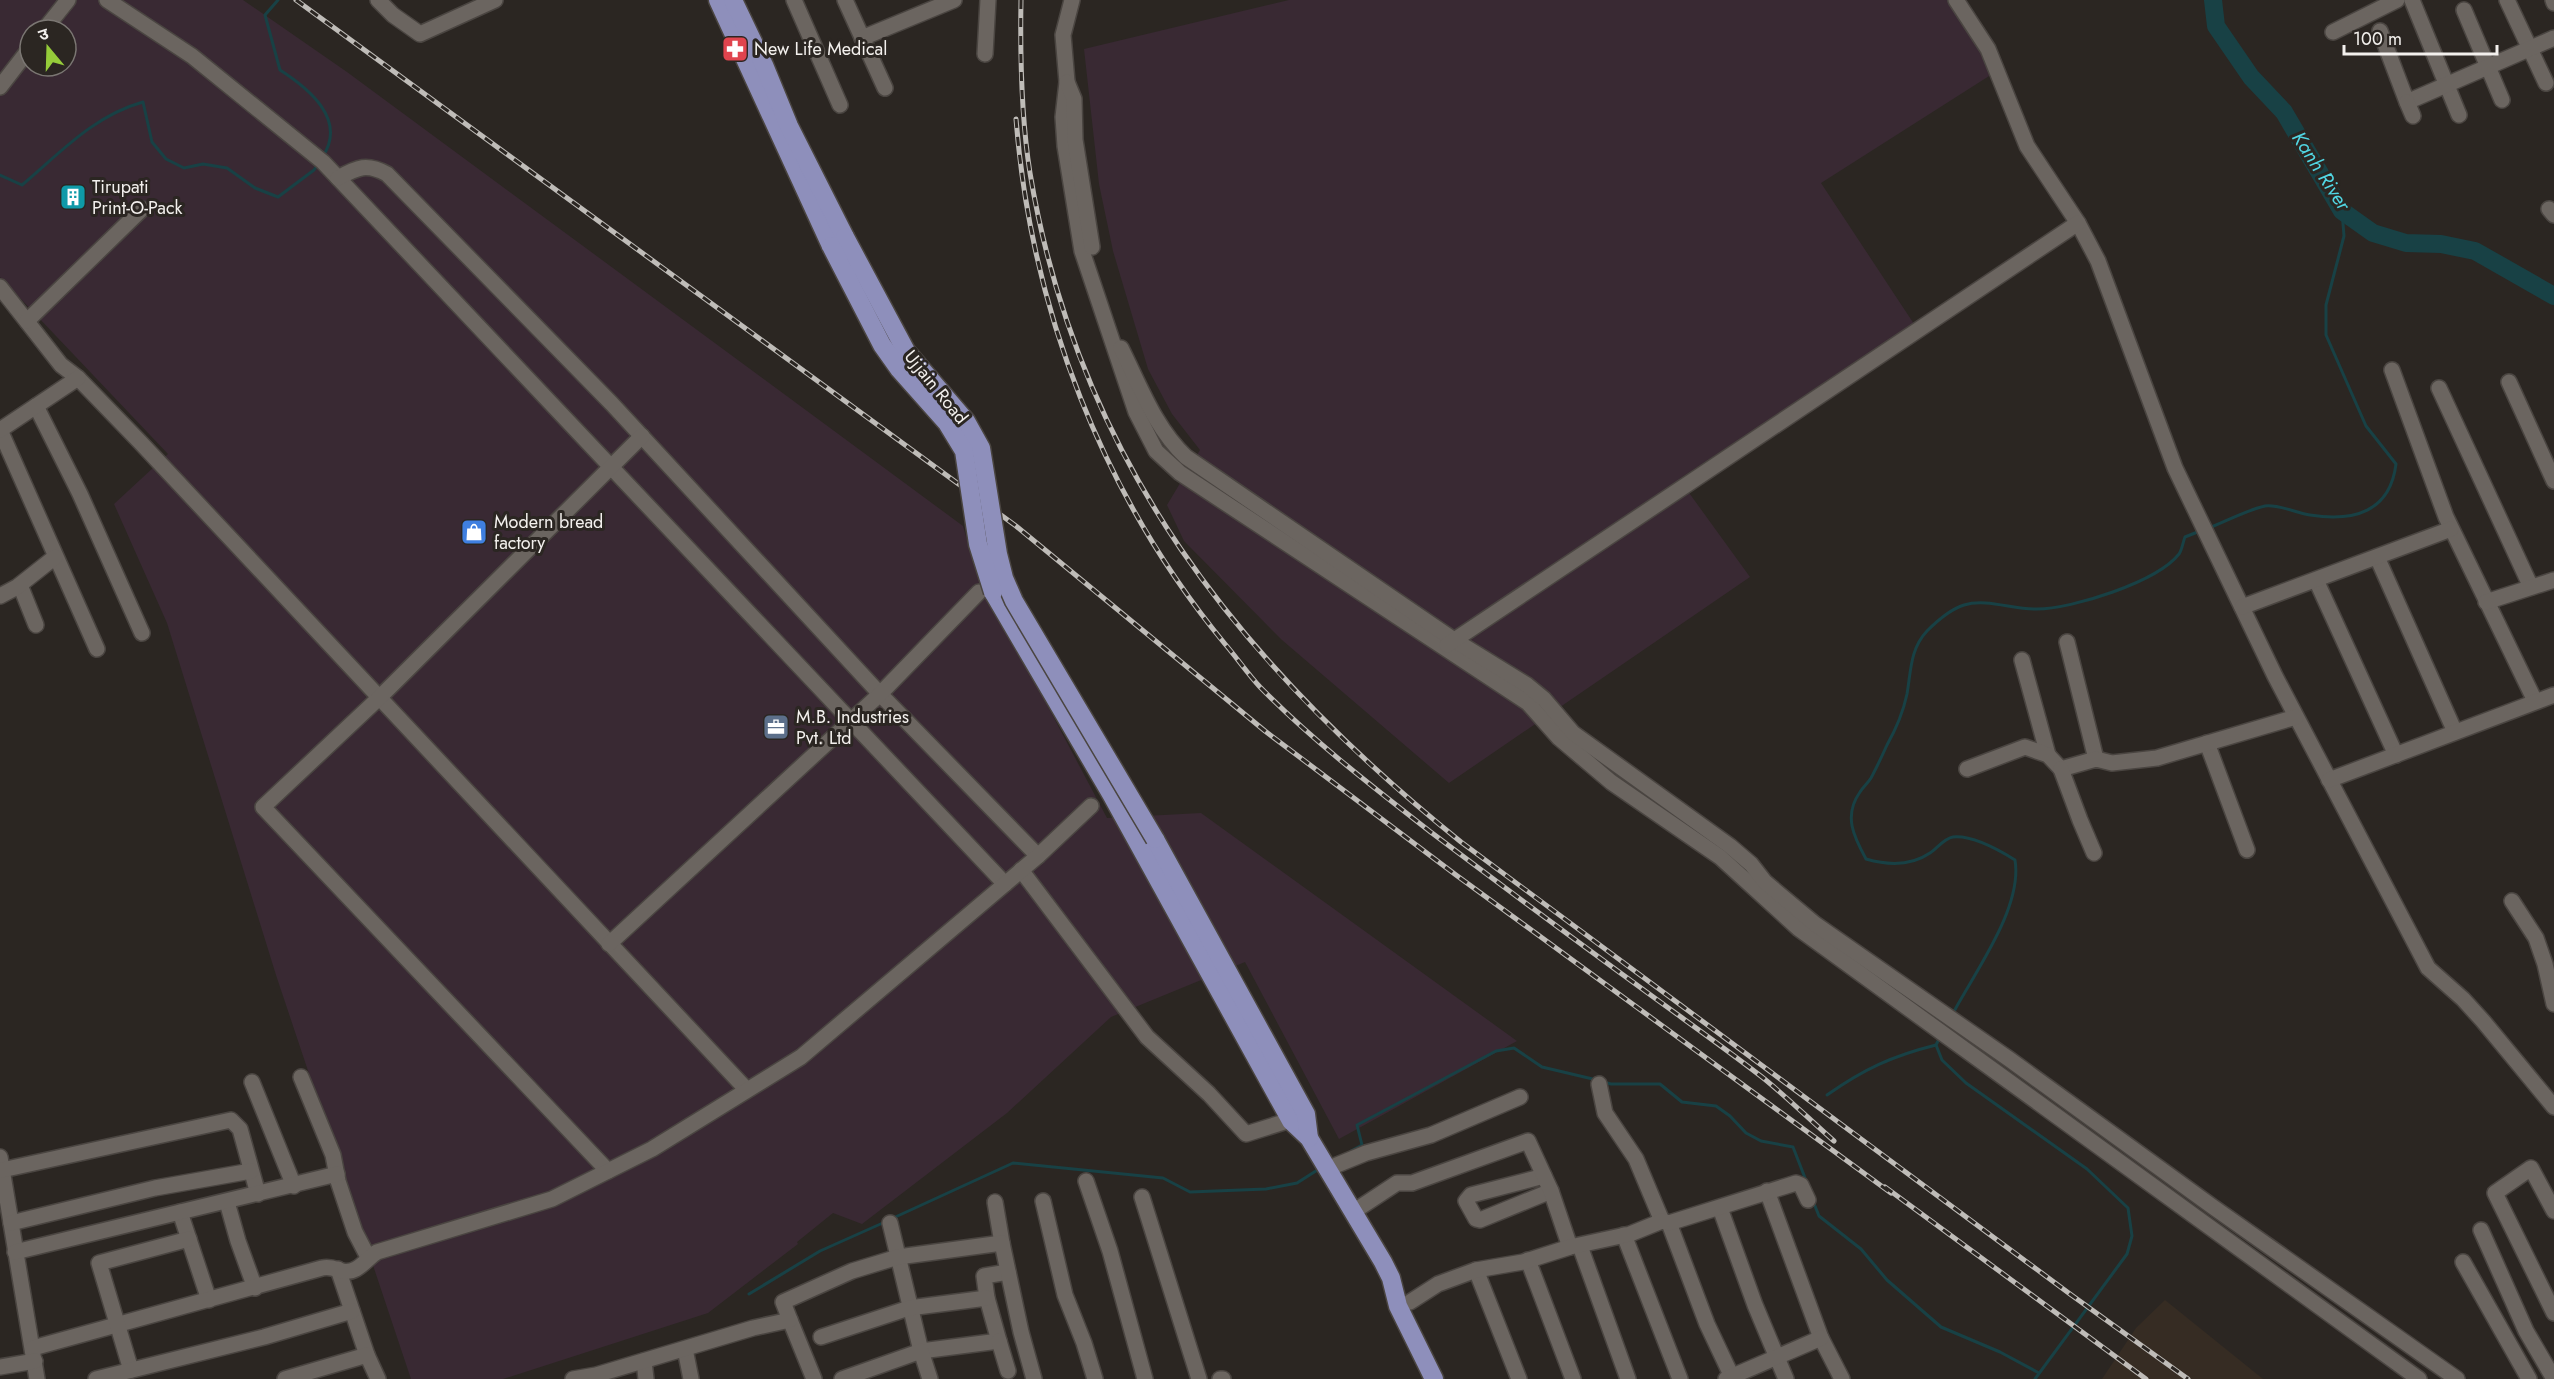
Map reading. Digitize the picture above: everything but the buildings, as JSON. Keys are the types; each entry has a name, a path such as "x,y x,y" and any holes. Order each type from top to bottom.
{"main road":[{"name":"Ujjain Road","path":"718,0 789,126 838,242"},
{"name":"Ujjain Road","path":"733,0 757,69 764,104 838,242 906,351 966,421 981,448 1004,578 1014,601 1155,839 1288,1100"},
{"path":"838,242 882,345 899,369 957,437 964,451 969,471 978,544 993,592 1391,1278 1410,1302 1447,1379"},
{"path":"1391,1278 1398,1306 1434,1379"}],"street":[{"path":"54,18 68,0"},
{"path":"107,0 192,56 323,162 1005,884"},
{"path":"378,0 393,15 420,34 495,0"},
{"path":"794,0 840,105"},
{"path":"845,0 885,88"},
{"path":"984,54 988,0"},
{"path":"1072,0 1063,35 1066,82 1063,104 1065,146 1082,251 1111,344 1136,412 1156,451 1180,473 1448,644 1528,703 1559,738 1611,782 1720,857 1799,929 2419,1379"},
{"path":"1956,0 1988,49 2027,146 2078,223 2098,261 2158,425 2197,513 2296,717 2428,968 2470,1006 2552,1100"},
{"path":"2333,32 2397,0"},
{"path":"2412,0 2459,115"},
{"path":"2507,0 2546,83"},
{"path":"862,38 950,1"},
{"path":"2464,10 2502,100"},
{"path":"2380,31 2410,109 2447,84 2554,38"},
{"path":"0,87 18,64"},
{"path":"338,178 356,168 374,167 387,174 642,436 880,694 1038,856"},
{"path":"27,321 142,209"},
{"path":"1448,644 2078,223"},
{"path":"0,287 61,365 78,378 380,697 747,1090"},
{"path":"2392,370 2451,529 2535,701"},
{"path":"78,378 0,430 98,649"},
{"path":"2509,382 2554,481"},
{"path":"2439,388 2531,587"},
{"path":"36,406 80,494 142,633"},
{"path":"608,1171 262,807 380,697 642,436"},
{"path":"2242,607 2451,529"},
{"path":"0,596 20,585 55,556"},
{"path":"2377,557 2455,732"},
{"path":"2316,580 2396,755"},
{"path":"2486,602 2554,580"},
{"path":"20,585 36,625"},
{"path":"609,944 880,694 979,592"},
{"path":"2067,642 2096,759"},
{"path":"1448,644 1527,685 1544,699 1573,733 1730,846 1751,864 1765,882 1815,924 2009,1059 2213,1207 2457,1379"},
{"path":"2022,660 2048,755"},
{"path":"2329,780 2554,695"},
{"path":"2061,768 2096,759 2112,763 2134,761 2296,717"},
{"path":"2207,743 2247,850"},
{"path":"1967,769 2019,748 2031,748 2048,755 2061,768 2094,852"},
{"path":"0,1366 117,1325 322,1268 345,1272 357,1268 368,1257 385,1249 552,1198 652,1149 801,1057 1038,856 1091,806"},
{"path":"1021,870 1147,1037 1209,1094 1246,1134 1298,1118"},
{"path":"2512,901 2536,938 2545,964 2554,1004"},
{"path":"301,1077 333,1155 351,1222 368,1257"},
{"path":"252,1082 294,1186"},
{"path":"1599,1084 1605,1113 1636,1159 1666,1222 1730,1378 1821,1338"},
{"path":"1327,1169 1366,1154 1431,1135 1520,1097"},
{"path":"37,1379 11,1223 2,1188 1,1163 231,1120 240,1129 258,1194"},
{"path":"1353,1212 1397,1183 1412,1183 1528,1141 1575,1246 1628,1379"},
{"path":"2554,1211 2531,1168 2495,1193 2554,1313"},
{"path":"11,1223 155,1188 251,1171"},
{"path":"15,1252 337,1174"},
{"path":"1544,1176 1471,1195 1466,1201 1476,1219 1480,1220 1551,1191"},
{"path":"1086,1181 1110,1251 1145,1379"},
{"path":"1410,1302 1438,1284 1476,1270 1528,1260 1624,1235 1720,1208 1767,1191 1799,1183 1808,1200"},
{"path":"1767,1191 1821,1338 1842,1379"},
{"path":"1142,1197 1199,1379"},
{"path":"1043,1201 1065,1295 1095,1379"},
{"path":"227,1202 255,1288"},
{"path":"995,1202 1008,1272 1034,1379"},
{"path":"1720,1208 1785,1379"},
{"path":"180,1212 209,1300"},
{"path":"890,1223 909,1308 930,1379"},
{"path":"2463,1262 2528,1378 2550,1372 2526,1330 2481,1230"},
{"path":"1624,1235 1680,1379"},
{"path":"131,1370 99,1263 189,1239"},
{"path":"814,1379 781,1297 898,1257 1002,1243"},
{"path":"1528,1260 1573,1379"},
{"path":"338,1269 367,1355 378,1379"},
{"path":"1476,1270 1519,1379"},
{"path":"1008,1272 984,1276 987,1298 1008,1371"},
{"path":"821,1337 909,1308 987,1298"},
{"path":"96,1379 264,1337 352,1311"},
{"path":"573,1379 596,1377 753,1328 790,1320"},
{"path":"842,1379 921,1351 999,1341"},
{"path":"685,1349 691,1379"},
{"path":"285,1379 367,1355"},
{"path":"644,1361 646,1379"}],"shaded area":[{"path":"0,0 243,0 347,72 963,526 976,571 1107,818 1201,813 1517,1041 1339,1139 1245,962 1111,1017 1007,1113 862,1224 833,1213 797,1242 798,1244 708,1313 503,1379 411,1379 276,975 167,623 114,504 168,454 0,277"},
{"path":"1289,0 1953,0 1997,71 1821,183 1914,324 1679,479 1750,577 1449,783 1282,640 1184,541 1167,505 1200,450 1172,414 1148,369 1113,251 1099,184 1084,49"},
{"path":"2165,1300 2263,1379 2102,1379 2136,1328"}],"waterway":[{"path":"278,0 265,15 280,70 312,95 327,117 330,129 329,142 323,156"},
{"name":"Kanh River","path":"2213,0 2216,26 2251,77 2284,112 2342,211 2373,233 2406,243 2441,244 2475,251 2554,296"},
{"path":"0,175 22,185 93,126 108,116 143,102 152,142 166,159 184,168 203,164 227,168 255,188 278,197 314,170 318,164"},
{"path":"2209,528 2265,506 2276,506 2326,517 2355,515 2378,503 2392,480 2396,464 2366,426 2326,335 2326,305 2344,236 2342,211"},
{"path":"1952,1015 1995,940 2004,919 2012,899 2015,860 1985,844 1961,837 1950,838 1923,857 1907,862 1890,863 1866,859 1854,834 1851,818 1855,801 1871,778 1899,721 1917,645 1935,623 1949,612 1964,605 1991,603 2028,609 2052,608 2092,599 2134,584 2168,564 2179,554 2185,537 2200,531"},
{"path":"1940,1037 1936,1045 1942,1060 1966,1083 2087,1169 2128,1208 2132,1236 2127,1254 2035,1379"},
{"path":"1827,1095 1879,1064 1936,1045"},
{"path":"1351,1151 1362,1145 1357,1125 1496,1051 1514,1048 1542,1067 1597,1080"},
{"path":"1603,1082 1660,1084 1682,1102 1716,1106 1730,1116 1746,1133 1761,1141 1793,1147 1807,1183"},
{"path":"891,1219 1013,1163 1163,1178 1190,1192 1266,1189 1297,1183 1319,1169"},
{"path":"1813,1201 1819,1216 1861,1249 1887,1280 1941,1327 2000,1352 2039,1373"},
{"path":"749,1294 820,1251 885,1222"}],"railway":[{"path":"296,0 1016,526 1265,731 1456,875 1891,1193"},
{"path":"1021,0 1025,130 1030,173 1053,277 1087,374 1129,464 1181,549 1240,628 1307,703 1381,774 1461,842 2188,1379"},
{"path":"1016,119 1024,190 1038,261 1057,330 1080,398 1109,463 1143,526 1182,587 1225,644 1260,687 1322,745 1366,781 1432,833 1762,1077 1834,1141"},
{"path":"1885,1187 2146,1379"}],"place":[{"name":"New Life Medical","path":"735,49"},
{"name":"Tirupati Print-O-Pack","path":"73,197"},
{"name":"Modern bread factory","path":"474,532"},
{"name":"M.B. Industries Pvt. Ltd","path":"776,727"}]}
